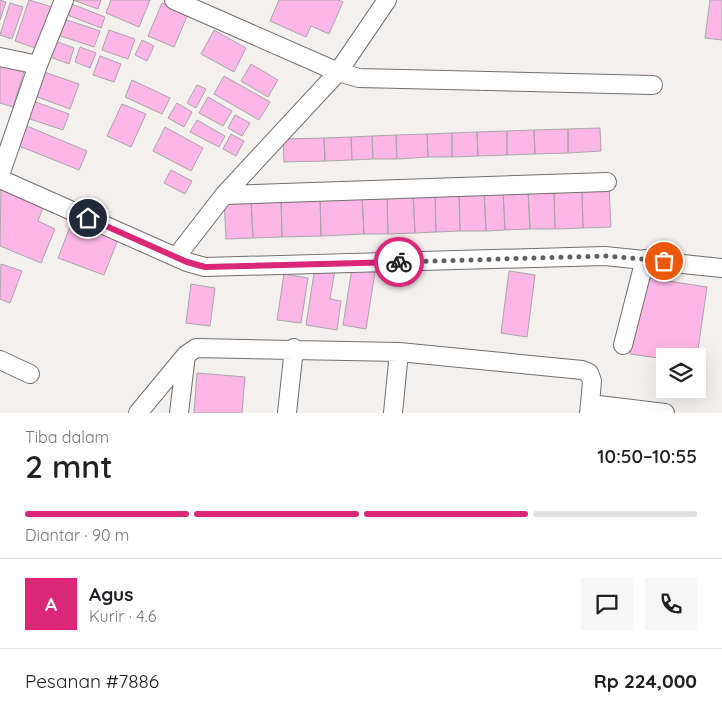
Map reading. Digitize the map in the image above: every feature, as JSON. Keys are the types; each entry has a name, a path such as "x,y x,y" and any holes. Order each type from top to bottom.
{"street":[{"path":"0,175 38,65 64,0"},
{"path":"174,0 338,72 359,78 653,85"},
{"path":"176,257 224,195 338,72 387,0"},
{"path":"0,57 38,65"},
{"path":"0,179 176,257 205,267 596,256 644,259 722,268"},
{"path":"224,195 607,182"},
{"path":"623,345 644,259"},
{"path":"138,413 186,355 196,348 294,348 399,352 582,370 589,374 592,381 590,408 665,413"},
{"path":"288,413 294,348"},
{"path":"393,413 399,352"},
{"path":"179,413 186,355"},
{"path":"0,360 30,374"}],"building":[{"path":"0,0 6,2 0,20"},
{"path":"29,0 52,7 38,49 15,41"},
{"path":"73,0 101,0 98,9"},
{"path":"111,0 150,0 139,27 106,13"},
{"path":"279,0 338,0 343,2 329,34 311,26 306,37 270,21"},
{"path":"710,0 722,0 722,40 705,38"},
{"path":"10,3 23,7 12,39 0,35"},
{"path":"69,3 105,17 101,28 65,14"},
{"path":"162,3 188,14 174,47 148,36"},
{"path":"61,18 100,31 94,47 55,34"},
{"path":"109,30 135,39 128,59 102,50"},
{"path":"214,30 246,48 234,72 201,54"},
{"path":"50,39 74,48 69,64 45,55"},
{"path":"142,40 154,46 147,61 135,55"},
{"path":"80,47 96,53 90,68 75,62"},
{"path":"100,56 121,64 114,82 93,75"},
{"path":"0,61 25,68 13,107 0,103"},
{"path":"251,64 278,80 268,97 241,81"},
{"path":"41,71 79,84 70,109 32,95"},
{"path":"224,76 270,102 259,120 214,94"},
{"path":"132,80 170,98 162,114 125,97"},
{"path":"197,85 206,89 196,108 187,103"},
{"path":"208,97 232,111 223,126 199,113"},
{"path":"33,101 69,114 63,130 27,118"},
{"path":"177,103 192,112 184,127 168,118"},
{"path":"122,104 146,114 131,147 107,136"},
{"path":"235,115 250,123 242,136 228,128"},
{"path":"197,120 225,136 219,147 190,132"},
{"path":"22,124 87,151 79,170 14,144"},
{"path":"165,127 203,148 191,171 153,151"},
{"path":"600,128 601,151 568,153 568,129"},
{"path":"568,129 568,153 535,154 534,130"},
{"path":"534,130 535,154 507,155 507,131"},
{"path":"507,131 507,155 478,156 477,132"},
{"path":"477,132 478,156 452,157 452,133"},
{"path":"452,133 452,157 428,157 427,134"},
{"path":"231,134 244,141 236,156 223,149"},
{"path":"427,134 428,157 397,159 396,135"},
{"path":"396,135 397,159 373,159 372,136"},
{"path":"372,136 373,159 352,160 351,137"},
{"path":"351,137 352,160 325,161 324,138"},
{"path":"324,138 325,161 284,162 283,139"},
{"path":"171,170 192,181 185,194 164,183"},
{"path":"1,187 44,205 38,221 55,229 41,263 0,246"},
{"path":"609,187 611,227 583,228 582,188"},
{"path":"582,188 583,228 555,229 554,189"},
{"path":"554,189 555,229 530,229 528,190"},
{"path":"503,190 528,190 530,229 505,230"},
{"path":"503,190 505,230 486,231 484,191"},
{"path":"484,191 486,231 460,231 459,192"},
{"path":"459,192 460,231 436,232 435,193"},
{"path":"413,193 435,193 436,232 415,233"},
{"path":"413,193 415,233 388,234 387,194"},
{"path":"387,194 388,234 364,234 362,195"},
{"path":"362,195 364,234 321,236 320,196"},
{"path":"320,196 321,236 282,237 281,198"},
{"path":"281,198 282,237 253,238 251,199"},
{"path":"224,199 251,199 253,238 226,239"},
{"path":"73,219 119,237 104,275 58,258"},
{"path":"1,264 22,271 10,303 0,299"},
{"path":"315,267 335,270 330,299 341,301 337,330 306,325"},
{"path":"352,268 375,272 366,329 343,325"},
{"path":"509,271 535,275 527,337 501,333"},
{"path":"284,274 308,278 301,323 277,320"},
{"path":"641,277 707,287 698,348 656,348 656,358 630,354"},
{"path":"191,284 215,288 210,326 186,323"},
{"path":"197,373 245,377 242,413 194,413"}],"way so far":[{"path":"399,262 605,256 664,261"}],"route":[{"path":"88,218 195,266 399,262"}]}
